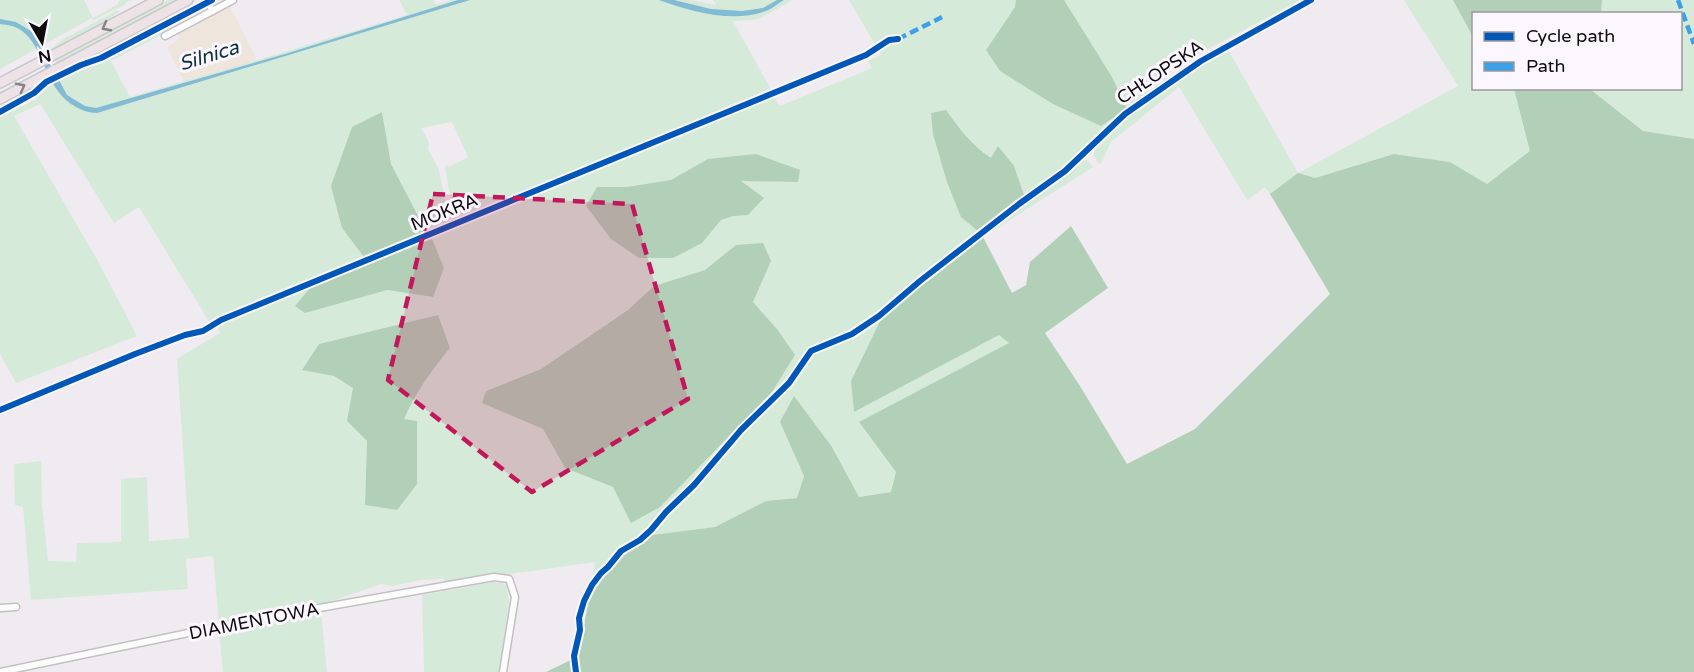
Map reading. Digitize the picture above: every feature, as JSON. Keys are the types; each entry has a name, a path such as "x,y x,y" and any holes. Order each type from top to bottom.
{"main road":[{"path":"0,83 158,0"},
{"path":"0,99 188,0"}],"street":[{"path":"206,0 213,11"},
{"path":"165,36 234,0"},
{"name":"CHŁOPSKA","path":"1011,210 1065,171 1125,114 1201,61 1311,0"},
{"name":"MOKRA","path":"0,410 135,354 203,331 220,320 866,55 889,40 898,39"},
{"name":"DIAMENTOWA","path":"0,672 246,621 494,577 509,579 515,597 504,672"},
{"path":"0,608 16,607"}],"highlighted area":[{"path":"433,194 632,204 688,399 532,492 388,380"}],"shaded area":[{"path":"229,5 257,60 184,82 167,47 178,40 180,31"}],"green space":[{"path":"0,0 84,0 93,18 121,0 133,0 94,20 92,18 0,69"},
{"path":"168,0 177,0 57,63 55,59"},
{"path":"399,0 433,0 436,5 451,0 690,0 716,5 713,0 792,0 755,20 733,21 772,91 454,221 445,167 447,164 449,167 468,157 452,122 421,128 429,142 428,149 439,170 450,223 426,231 391,164 382,112 352,127 342,228 364,257 210,323 139,207 114,223 40,104 14,116 99,263 137,336 16,383 0,354 0,117 37,99 35,95 46,84 101,60 205,6 203,13 111,61 130,97 407,15"},
{"path":"849,0 1302,0 1167,70 1170,76 1127,109 1064,169 883,307 881,319 851,381 854,412 999,335 1010,343 859,422 896,472 891,492 859,497 832,447 780,422 804,476 797,498 766,501 715,527 652,535 608,567 608,562 592,581 595,562 446,583 443,579 421,580 392,586 381,584 321,605 240,618 219,624 213,556 186,559 188,589 31,600 23,507 15,505 14,464 41,461 42,504 48,561 76,562 77,543 121,542 121,479 147,477 149,541 189,538 177,359 220,333 216,325 310,288 296,306 387,290 432,297 444,268 431,236 774,97 780,106 872,68 868,61 881,55","holes":["736,245 771,261 753,302 777,329 631,522 613,487 565,468 543,429 483,403 486,391 541,369 628,310 654,286 705,270","438,316 450,348 424,382 403,420 417,422 417,484 365,505 367,441 347,421 354,388 334,376 319,344"]},
{"path":"1016,0 1064,0 1112,77 1127,109 1101,126 1053,104 1000,71 986,50 1015,7"},
{"path":"1404,0 1453,0 1472,35 1472,90 1514,90 1531,151 1487,184 1450,162 1394,154 1315,178 1297,174 1270,194 1265,187 1247,200 1179,87 1111,142 1102,162 1099,164 1094,156 1094,147 1128,117 1190,71 1229,51 1298,173 1458,86"},
{"path":"1453,0 1602,0 1601,12 1472,12 1472,35"},
{"path":"1602,0 1694,0 1694,139 1643,131 1591,90 1682,90 1682,12 1601,12"},
{"path":"120,11 103,24 52,51 51,49 63,39"},
{"path":"1514,90 1591,90 1643,131 1694,139 1694,672 546,672 579,656 589,596 608,567 652,535 715,527 766,501 797,498 804,476 780,422 794,396 832,447 859,497 891,492 896,472 859,422 1009,343 999,335 854,412 851,381 881,319 983,237 1012,293 1026,285 1030,262 1071,226 1108,288 1045,333 1127,464 1195,429 1330,294 1270,194 1298,173 1315,178 1394,154 1450,162 1487,184 1530,151"},
{"path":"946,110 971,142 991,158 998,146 1014,166 1025,198 979,232 961,217 947,182 933,134 931,113"},
{"path":"382,112 391,164 426,231 364,257 342,228 331,186 352,127"},
{"path":"756,154 800,170 798,182 741,181 764,198 748,215 721,220 702,243 673,258 639,258 611,239 586,206 597,187 627,187 671,180 708,159"},
{"path":"1086,159 1093,167 983,237 980,236 1065,176"},
{"path":"431,236 444,268 433,297 387,290 305,313 295,306 310,288"},
{"path":"763,243 771,261 753,302 777,329 795,355 772,392 660,507 631,523 613,487 565,468 543,429 482,403 486,391 541,369 628,310 654,286 705,270 736,245"},
{"path":"438,315 450,348 424,382 404,419 417,421 417,484 397,510 365,505 367,441 347,421 353,388 334,376 302,370 319,344"},
{"path":"493,582 506,585 509,601 500,672 424,672 422,595"},
{"path":"321,611 327,672 223,672 219,630"}],"water":[{"path":"458,0 470,0 97,113 80,109 62,96 49,77 29,38 17,28 0,24 0,19 16,22 34,33 67,95 85,106 96,108 285,54"},
{"path":"659,0 674,0 711,9 742,11 763,8 777,0 784,0 766,11 751,15 724,16 697,12"}],"marked path":[{"path":"1678,0 1694,44"},
{"path":"898,39 942,17"}],"cycle path":[{"path":"0,112 34,93 46,82 101,58 212,0"},
{"path":"576,672 574,656 580,630 579,618 592,585 621,551 640,540 694,485 741,430 789,383 811,351 852,334 879,316 920,281 1065,171 1125,114 1201,61 1311,0"},
{"path":"0,410 135,354 185,335 203,331 221,320 866,55 889,40 898,39"}],"water label":[{"name":"Silnica","path":"209,56"}]}
